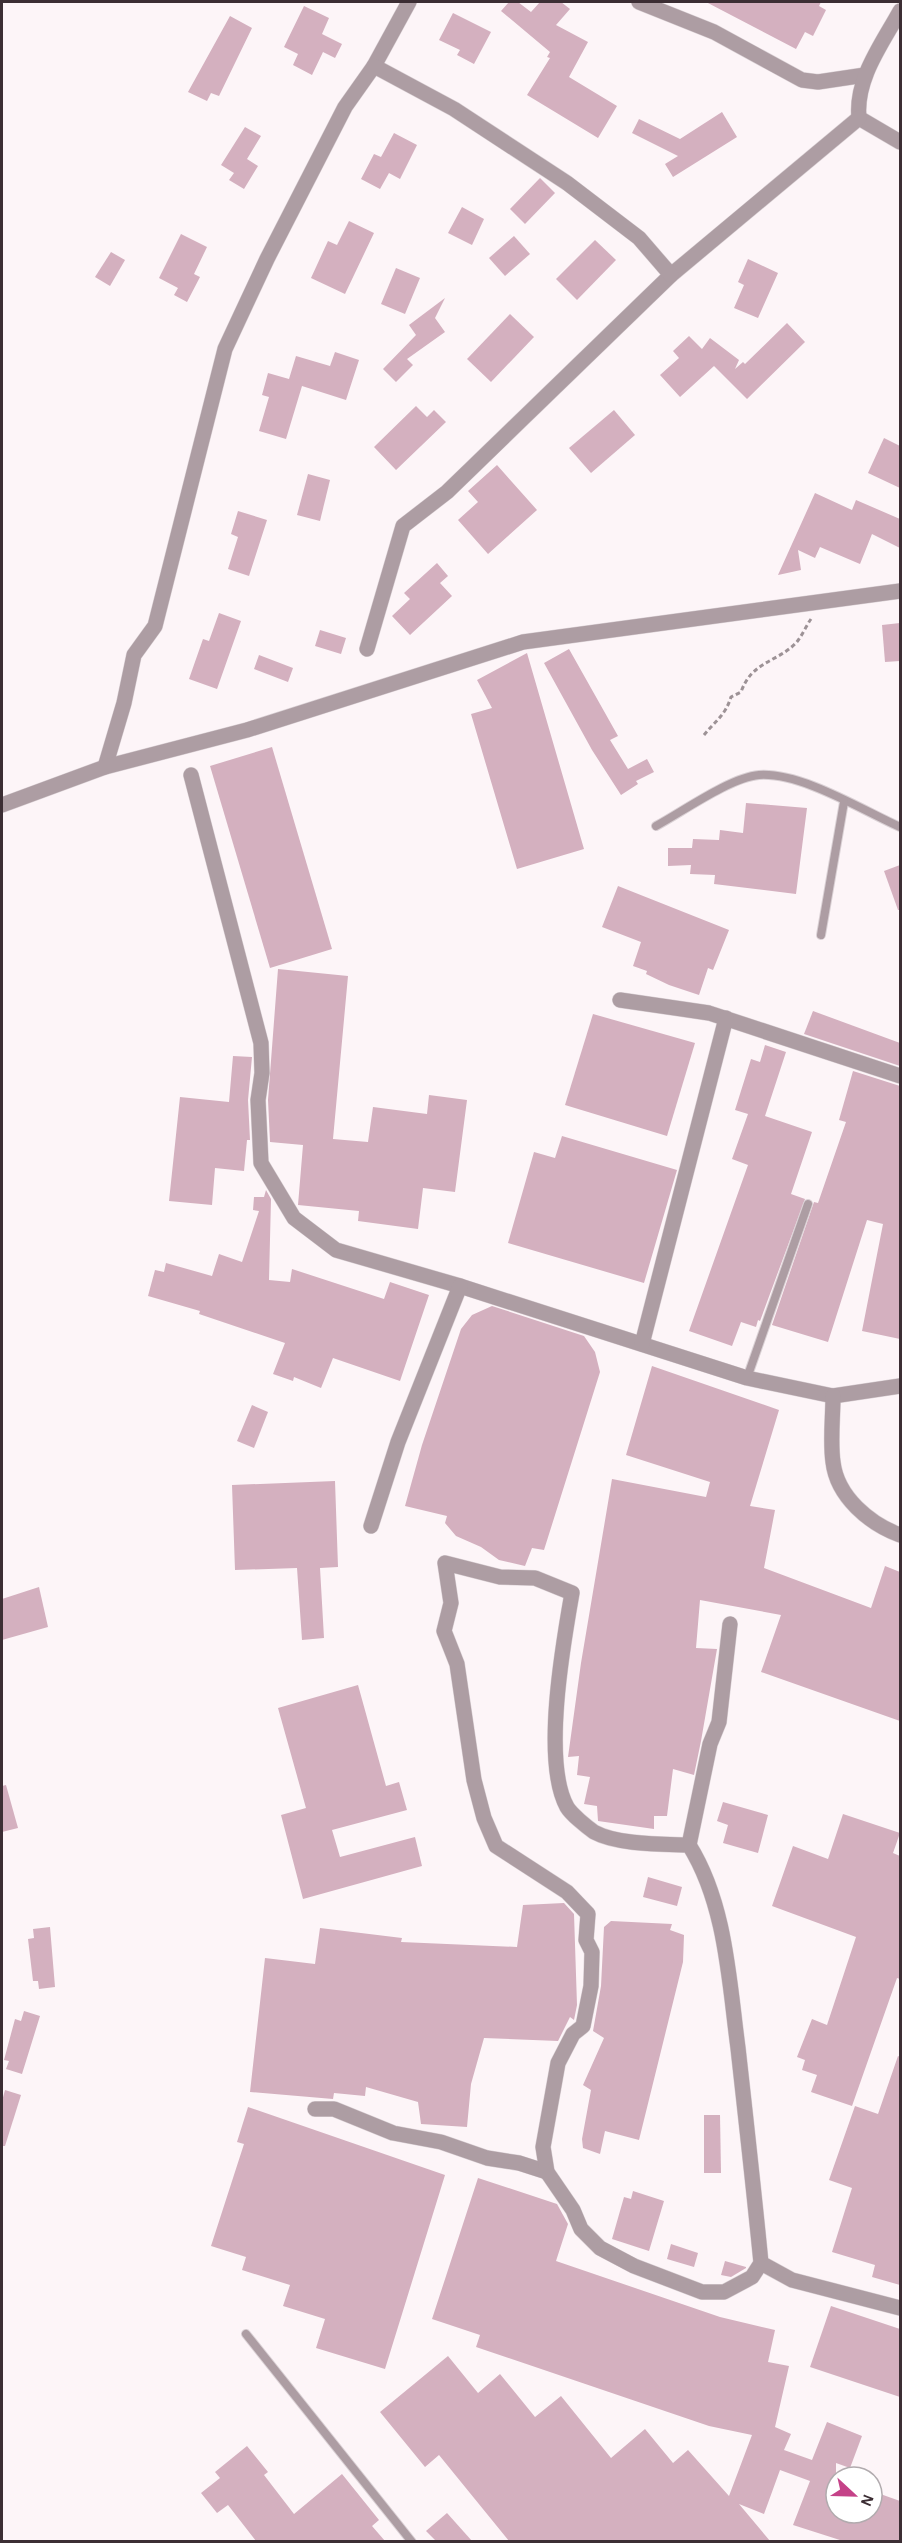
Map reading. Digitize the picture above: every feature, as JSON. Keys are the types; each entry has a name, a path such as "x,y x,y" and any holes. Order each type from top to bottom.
{"street":[{"path":"105,767 124,703 134,655 154,626 225,349 267,259 345,107 374,66 409,2"},
{"path":"639,2 714,32 802,80 818,82 865,75"},
{"path":"859,118 858,105 865,75 900,11"},
{"path":"374,66 454,109 567,183 639,238 670,275"},
{"path":"367,649 403,526 447,492 670,275 859,118"},
{"path":"859,118 900,142"},
{"path":"2,805 105,767 247,730 523,642 900,591"},
{"path":"191,775 261,1043 262,1073 258,1100 261,1162 276,1191 294,1218 336,1250 460,1286 747,1378 833,1396 900,1386"},
{"path":"620,1000 709,1013 900,1076"},
{"path":"642,1344 726,1018"},
{"path":"371,1526 398,1442 460,1286"},
{"path":"833,1396 833,1463 841,1487 856,1508 889,1531 900,1535"},
{"path":"689,1845 643,1844 595,1832 567,1808 556,1767 555,1726 563,1647 572,1593 535,1578 500,1577 445,1563 451,1603 444,1631 457,1664 474,1780 484,1818 496,1846 567,1892 588,1914 586,1940 592,1952 591,1986 583,2026 573,2034 558,2063 543,2147 547,2172 573,2210 581,2229 600,2247 634,2266 702,2292 724,2292 752,2277 761,2262 728,1977 715,1904 702,1865 689,1845 710,1744 719,1722 730,1624"},
{"path":"315,2109 334,2109 393,2133 441,2142 487,2158 519,2163 547,2172"},
{"path":"761,2262 792,2280 900,2308"}],"lane":[{"path":"656,826 728,785 758,775 786,778 815,787 900,827"},
{"path":"821,935 844,802"},
{"path":"747,1378 808,1204"},
{"path":"246,2334 412,2541"}],"path":[{"path":"704,735 715,721 726,713 731,697 741,692 746,679 759,665 795,643 822,603"}],"building":[{"path":"509,2 518,2 531,12 540,2 561,2 570,9 556,25 588,42 569,77 617,106 598,138 527,95 550,58 547,57 550,52 501,11"},
{"path":"706,2 821,2 819,6 826,10 813,36 805,32 796,49"},
{"path":"304,6 329,18 322,34 342,44 335,58 323,52 312,75 293,65 298,54 284,47"},
{"path":"453,13 491,32 474,64 457,55 460,50 439,40"},
{"path":"230,16 252,28 219,96 211,93 207,101 188,92"},
{"path":"722,112 737,137 673,177 665,164 678,156 632,133 639,119 680,139"},
{"path":"245,127 261,136 247,159 258,166 244,189 229,180 234,173 221,165"},
{"path":"394,133 417,145 400,179 389,173 380,189 361,179 374,154 381,157"},
{"path":"540,178 555,193 525,224 510,209"},
{"path":"462,207 484,219 472,245 448,233"},
{"path":"349,221 374,233 345,294 311,278 328,241 337,245"},
{"path":"181,234 207,247 194,274 200,277 187,302 174,295 178,288 159,278"},
{"path":"514,236 530,254 505,276 489,258"},
{"path":"595,240 616,260 577,300 556,279"},
{"path":"111,252 125,260 110,286 95,277"},
{"path":"748,259 778,273 758,318 734,308 744,285 738,282"},
{"path":"396,268 420,278 405,314 381,304"},
{"path":"445,298 435,318 445,332 407,359 413,365 396,382 383,369 416,335 409,325"},
{"path":"510,314 534,337 491,382 467,359"},
{"path":"787,323 805,342 747,399 714,366 680,397 660,375 679,358 673,351 689,336 702,349 710,338 739,360 735,369 743,362 745,364"},
{"path":"335,352 359,360 346,400 302,386 286,439 259,431 269,397 262,395 268,373 289,379 296,356 330,366"},
{"path":"416,406 427,417 434,410 446,422 396,470 374,447"},
{"path":"614,410 635,435 591,473 569,448"},
{"path":"884,438 900,446 900,488 868,473"},
{"path":"497,465 537,510 488,554 458,520 478,502 468,491"},
{"path":"308,474 330,480 320,521 297,515"},
{"path":"815,493 852,510 856,500 900,519 900,548 872,534 860,564 820,547 815,558 798,550 801,570 778,575"},
{"path":"238,511 267,520 249,576 228,569 238,537 231,534"},
{"path":"437,563 448,576 440,583 452,596 410,635 392,616 410,599 404,593"},
{"path":"219,613 241,621 217,689 189,679 203,639 209,641"},
{"path":"900,623 900,661 885,662 882,625"},
{"path":"320,630 346,638 341,654 315,646"},
{"path":"569,649 618,736 610,740 628,769 647,759 654,772 636,781 638,784 621,795 592,750 544,663"},
{"path":"527,653 584,849 517,869 471,714 492,708 477,680"},
{"path":"259,655 293,668 288,682 254,669"},
{"path":"272,747 332,949 270,968 210,766"},
{"path":"746,803 807,808 796,894 714,884 715,875 690,874 691,865 668,866 668,848 692,848 693,839 719,840 720,830 743,833"},
{"path":"900,865 900,910 898,910 884,871"},
{"path":"618,886 729,930 713,970 708,968 699,995 669,985 646,974 647,971 633,966 641,942 602,927"},
{"path":"278,969 348,976 333,1139 368,1142 373,1107 427,1114 429,1095 467,1100 455,1192 423,1188 418,1229 358,1221 359,1211 298,1205 303,1145 270,1142 268,1100"},
{"path":"813,1011 900,1043 900,1066 804,1034"},
{"path":"593,1014 695,1043 667,1136 565,1105"},
{"path":"765,1045 786,1052 765,1116 812,1132 791,1194 805,1199 760,1321 758,1320 756,1327 741,1322 732,1346 689,1331 748,1165 732,1159 748,1114 735,1110 751,1059 760,1062"},
{"path":"233,1056 252,1057 248,1100 250,1140 247,1140 244,1171 215,1168 212,1205 169,1201 180,1097 229,1102"},
{"path":"853,1071 900,1086 900,1339 862,1331 883,1224 867,1220 828,1342 772,1325 814,1202 818,1203 846,1122 839,1120"},
{"path":"562,1136 677,1170 644,1283 508,1243 534,1152 555,1158"},
{"path":"266,1190 271,1199 269,1280 290,1282 292,1269 384,1299 390,1282 429,1295 400,1381 333,1358 321,1388 294,1377 293,1381 273,1374 285,1343 199,1314 200,1311 148,1296 155,1270 164,1272 166,1263 212,1276 219,1254 242,1262 259,1211 253,1210 254,1197 264,1197"},
{"path":"492,1306 584,1336 595,1352 600,1372 544,1550 532,1548 525,1566 499,1560 481,1547 456,1536 445,1523 447,1516 405,1506 422,1445 461,1329 472,1315"},
{"path":"652,1366 779,1410 750,1506 775,1510 764,1568 871,1608 885,1566 900,1572 900,1721 761,1672 781,1615 700,1600 696,1648 717,1649 701,1741 694,1775 673,1769 667,1816 654,1816 654,1829 598,1821 597,1806 584,1804 590,1777 577,1775 579,1756 568,1757 581,1663 612,1479 706,1497 710,1482 626,1455"},
{"path":"252,1405 268,1412 254,1448 237,1441"},
{"path":"335,1481 338,1567 320,1568 324,1638 302,1640 297,1568 235,1570 232,1485"},
{"path":"39,1587 48,1627 2,1640 2,1599"},
{"path":"358,1685 386,1786 399,1782 407,1810 332,1830 340,1857 415,1837 422,1866 303,1899 281,1815 306,1808 278,1708"},
{"path":"6,1785 18,1828 2,1832 2,1786"},
{"path":"723,1802 768,1815 758,1853 723,1843 728,1825 717,1821"},
{"path":"843,1814 900,1833 893,1853 900,1856 900,1979 897,1978 852,2106 811,2092 817,2075 802,2070 805,2060 797,2057 812,2019 827,2025 856,1937 772,1906 793,1846 828,1859"},
{"path":"648,1877 682,1887 677,1906 643,1897"},
{"path":"564,1903 574,1914 577,2005 574,2020 570,2017 558,2041 484,2038 471,2084 467,2127 421,2124 418,2102 366,2087 365,2096 334,2093 333,2099 250,2092 265,1958 315,1964 320,1928 402,1938 401,1942 517,1947 523,1905"},
{"path":"611,1921 672,1924 670,1930 684,1935 683,1962 639,2140 605,2131 600,2154 583,2148 582,2139 591,2090 583,2085 604,2038 593,2031 601,1986 604,1927"},
{"path":"50,1927 55,1987 39,1989 38,1981 33,1981 28,1939 34,1938 33,1929"},
{"path":"24,2011 40,2016 22,2074 6,2069 9,2061 4,2060 15,2019 21,2021"},
{"path":"898,2056 900,2057 900,2285 872,2277 875,2265 832,2252 852,2188 829,2180 855,2106 878,2114"},
{"path":"5,2090 21,2095 5,2146 2,2146 2,2101"},
{"path":"248,2107 445,2175 385,2369 316,2348 325,2319 283,2306 290,2285 242,2270 246,2257 211,2246 244,2144 237,2142"},
{"path":"704,2115 720,2115 721,2173 704,2173"},
{"path":"478,2178 557,2204 568,2224 556,2261 720,2317 775,2330 768,2362 789,2366 775,2427 791,2434 784,2450 812,2460 827,2422 862,2436 851,2465 836,2463 836,2465 824,2465 824,2525 884,2525 884,2495 900,2501 900,2541 843,2541 793,2525 810,2481 780,2470 764,2514 739,2504 770,2541 509,2541 439,2455 425,2467 380,2412 448,2356 478,2393 500,2374 535,2417 561,2396 611,2458 645,2429 673,2463 688,2450 729,2496 752,2435 709,2426 476,2347 480,2335 432,2319"},
{"path":"633,2191 664,2201 649,2251 612,2239 624,2197 631,2199"},
{"path":"671,2244 698,2253 694,2267 667,2259"},
{"path":"725,2261 746,2268 731,2277 721,2275"},
{"path":"831,2306 900,2329 900,2397 810,2367"},
{"path":"247,2446 268,2472 264,2475 294,2514 342,2474 379,2520 372,2526 385,2541 256,2541 228,2505 217,2513 201,2493 220,2478 215,2472"},
{"path":"447,2513 472,2541 436,2541 426,2531"}]}
